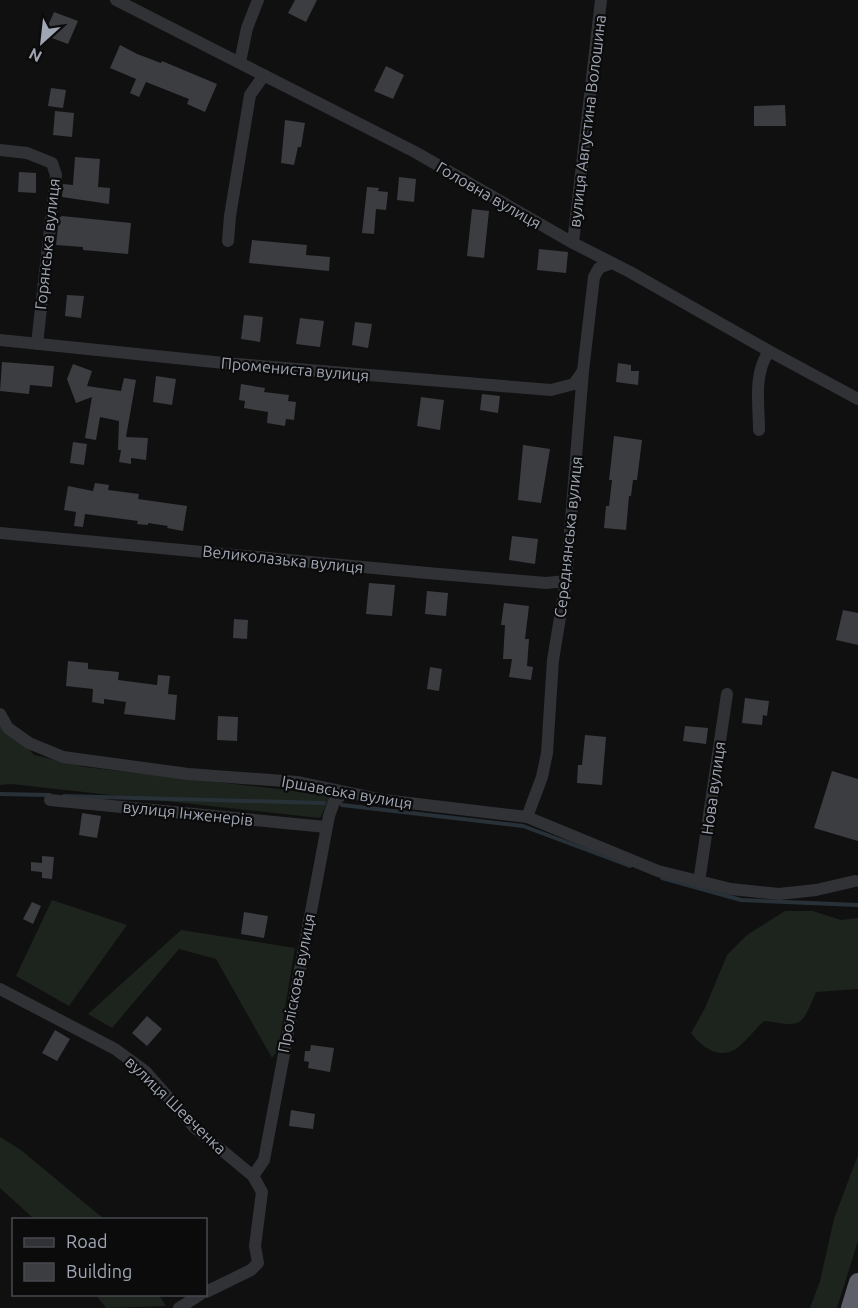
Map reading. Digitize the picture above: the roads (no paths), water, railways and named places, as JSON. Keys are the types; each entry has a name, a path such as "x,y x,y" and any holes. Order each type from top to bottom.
{"highway":[{"path":"850,1308 858,1282"}],"street":[{"name":"Головна вулиця","path":"116,0 415,152 573,243 858,399"},
{"path":"240,62 247,28 258,0"},
{"name":"вулиця Августина Волошина","path":"573,243 601,0"},
{"path":"228,241 250,95 264,75"},
{"name":"Горянська вулиця","path":"0,150 27,153 52,163 56,175 37,344"},
{"name":"Середнянська вулиця","path":"527,817 542,777 547,753 553,660 566,581 583,371 594,278 599,268 612,263"},
{"name":"Промениста вулиця","path":"0,340 224,363 551,390 574,384 583,371"},
{"path":"759,430 757,382 763,361 769,351"},
{"name":"Великолазька вулиця","path":"0,533 427,573 546,583 566,581"},
{"name":"Нова вулиця","path":"699,882 727,694"},
{"name":"Іршавська вулиця","path":"0,714 8,728 29,743 63,758 188,774 298,782 384,800 527,817 658,871 699,882 755,892 779,894 816,890 855,881"},
{"name":"Проліскова вулиця","path":"253,1176 264,1160 326,827 334,802 343,793"},
{"name":"вулиця Інженерів","path":"50,800 326,827"},
{"name":"вулиця Шевченка","path":"0,989 115,1048 145,1071 195,1128 253,1176"},
{"path":"207,1292 251,1270 258,1263 255,1246 262,1192 253,1176"},
{"path":"179,1308 198,1296"}],"waterway":[{"path":"0,794 50,795"},
{"path":"64,796 324,803"},
{"path":"342,805 523,826 630,866"},
{"path":"662,878 741,900 858,905"}]}
